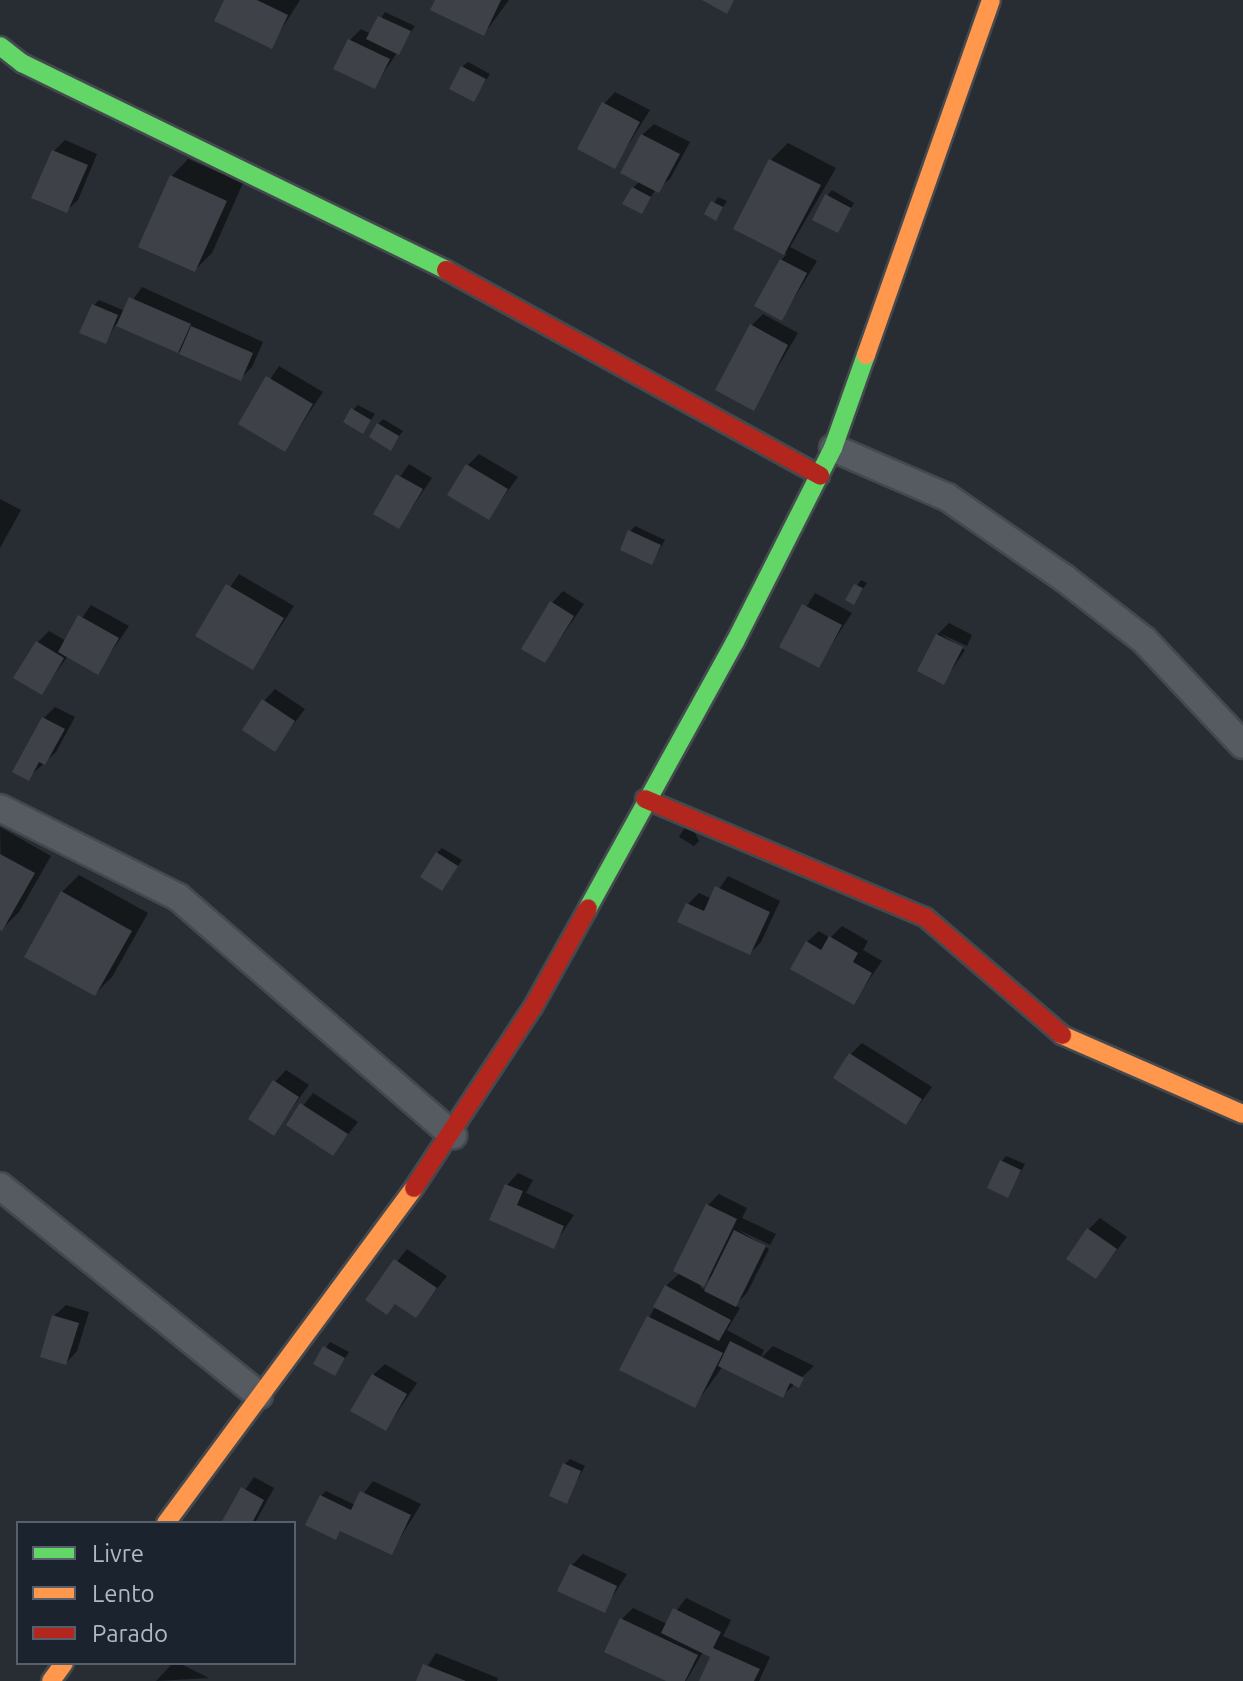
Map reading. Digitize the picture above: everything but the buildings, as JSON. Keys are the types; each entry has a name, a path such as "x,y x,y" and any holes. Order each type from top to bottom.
{"street":[{"path":"167,1521 453,1135 533,1007 645,799 735,642 833,448 991,0"},
{"path":"0,46 22,63 438,266 820,476"},
{"path":"833,448 947,497 1064,578 1144,640 1243,745"},
{"path":"645,799 925,917 1057,1033 1243,1114"},
{"path":"0,808 178,897 453,1135"},
{"path":"0,1186 259,1395"}],"traffic: fast":[{"path":"0,46 22,63 446,270"},
{"path":"588,908 735,642 833,448 866,355"}],"traffic: slow":[{"path":"866,355 991,0"},
{"path":"1062,1035 1243,1114"},
{"path":"167,1521 414,1188"},
{"path":"51,1681 63,1665"}],"traffic: jam":[{"path":"446,270 820,476"},
{"path":"645,799 925,917 1062,1035"},
{"path":"414,1188 533,1007 588,908"}]}
